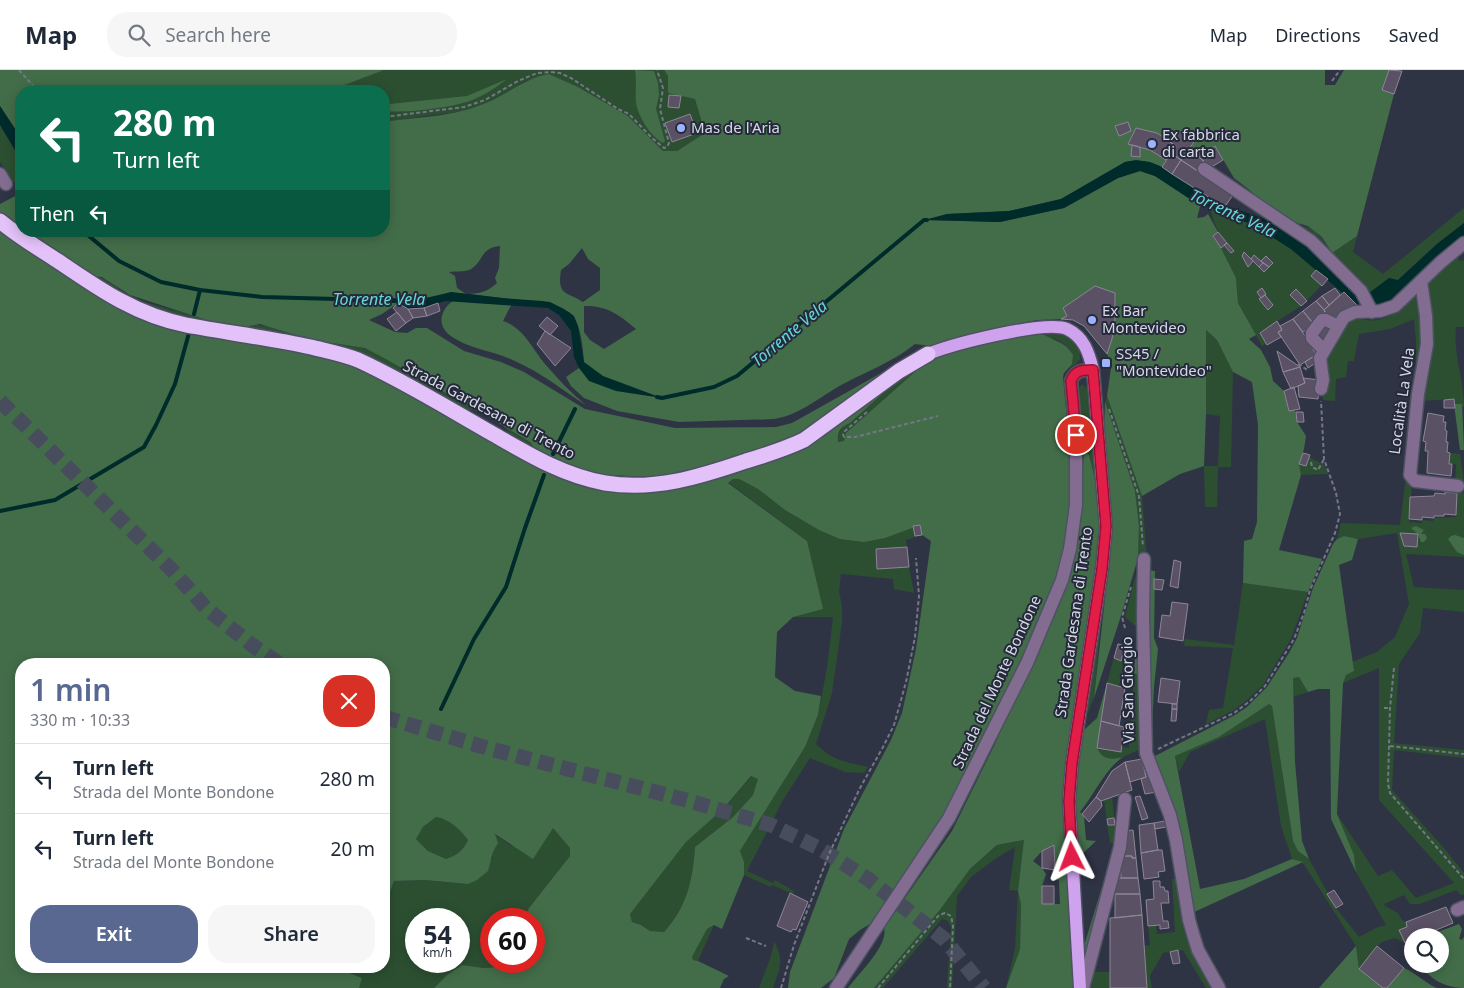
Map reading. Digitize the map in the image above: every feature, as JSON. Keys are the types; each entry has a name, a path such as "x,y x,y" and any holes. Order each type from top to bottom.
{"highway":[{"name":"Strada Gardesana di Trento","path":"0,221 15,231"},
{"name":"Strada Gardesana di Trento","path":"23,237 110,296 146,314 185,325 280,341 350,357 553,467 581,478 606,483 634,485 664,484 695,478 788,447 804,440 898,371 928,354"}],"main road":[{"name":"Strada Gardesana di Trento","path":"928,354 945,347 980,339 1038,327 1053,326 1067,329 1080,338 1089,353 1093,370 1106,526 1102,569 1072,763 1069,801 1081,988"}],"street":[{"path":"1204,169 1311,241 1361,291 1371,309"},
{"path":"1321,388 1323,380 1309,368 1320,358 1344,317 1359,311 1395,306 1464,243"},
{"name":"Località La Vela","path":"1421,281 1426,316 1427,344 1418,394 1410,475 1415,481 1458,486"},
{"path":"1324,350 1312,338 1312,333 1322,320 1338,326"},
{"name":"Strada del Monte Bondone","path":"836,988 949,818 1028,663 1047,618 1062,580 1074,531 1076,465 1071,381 1078,371 1093,370"},
{"name":"Via San Giorgio","path":"1144,559 1143,616 1146,753 1170,814 1176,840 1188,920 1198,950 1219,988"},
{"name":"Strada Gardesana di Trento","path":"1081,988 1120,846 1125,799"}],"path":[{"path":"19,70 33,85"},
{"path":"390,116 464,107 485,100 536,73 560,73 571,78 618,109 630,114 664,148 669,143 660,109 663,88 657,70"},
{"path":"1332,81 1340,70"},
{"path":"1146,753 1163,748 1234,713 1250,701 1265,686 1294,639 1310,590 1335,533 1340,514 1336,493 1324,459 1321,388"},
{"path":"1109,407 1139,496 1144,559"},
{"path":"870,410 845,431 844,437 855,437 938,416"},
{"path":"1311,462 1312,467 1318,470 1324,459"},
{"path":"781,988 794,945 829,854 860,788 883,748 897,716 913,646 918,614 919,596 916,558"},
{"path":"1125,628 1122,617 1132,584"},
{"path":"1394,668 1390,708 1388,784 1390,793 1464,879"},
{"path":"1384,708 1390,708"},
{"path":"1390,746 1464,754"},
{"path":"878,988 939,915 945,913 951,916 953,926 950,988"},
{"path":"746,938 766,946"}],"green space":[{"path":"0,70 384,70 345,85 15,85 15,129 0,106"},
{"path":"384,70 664,70 668,76 668,93 695,99 705,133 677,151 663,151 628,116 578,87 549,74 526,81 487,103 464,111 390,121 390,85 345,85"},
{"path":"635,70 654,71 659,95 656,109 665,141 663,143 650,131 639,114 636,103"},
{"path":"664,70 1325,70 1325,85 1335,85 1344,70 1389,70 1382,90 1394,94 1357,236 1332,253 1322,237 1308,226 1294,222 1256,198 1252,192 1234,178 1215,146 1199,157 1157,133 1136,128 1128,143 1132,145 1131,156 1140,157 1140,147 1150,150 1166,160 1162,167 1153,163 1125,162 1061,199 1009,211 947,214 928,220 1000,222 1064,208 1118,178 1140,171 1155,176 1190,199 1201,203 1197,218 1208,214 1218,232 1213,237 1221,248 1236,278 1238,303 1256,335 1249,339 1261,350 1270,367 1273,381 1284,391 1289,411 1295,410 1297,422 1306,436 1299,464 1301,475 1279,550 1322,559 1308,592 1243,583 1244,541 1252,539 1257,522 1258,425 1252,382 1233,372 1217,340 1206,330 1204,466 1180,474 1142,496 1107,396 1111,368 1107,354 1114,324 1115,293 1095,287 1063,308 1067,316 1061,319 1037,320 1008,326 931,346 915,344 803,409 784,417 774,419 679,422 617,411 584,398 571,386 566,377 579,368 584,370 584,363 583,347 577,323 569,312 502,298 470,294 485,291 497,283 495,278 499,268 500,246 488,250 477,264 469,270 449,272 455,276 457,288 466,294 459,293 411,299 355,296 353,302 398,303 369,320 395,332 407,333 416,328 427,328 464,351 501,362 524,372 585,409 675,428 776,427 792,423 899,363 790,439 678,474 653,477 608,475 574,468 536,450 530,442 480,412 476,407 454,398 365,348 312,340 260,324 238,328 216,323 130,295 102,277 91,276 34,237 390,237 390,121 463,111 494,99 532,79 549,74 578,87 628,116 663,151 677,151 705,133 695,99 668,93 668,76","holes":["582,248 588,259 600,268 600,290 583,302 564,292 560,284 560,278 561,270 569,264","584,306 592,306 612,312 636,329 604,349 590,340 584,332"]},
{"path":"507,79 475,99 463,103 424,110 390,111 390,104 467,96"},
{"path":"0,125 15,150 15,183 0,162"},
{"path":"15,196 15,224 0,214 0,204"},
{"path":"1210,207 1253,225 1291,249 1328,279 1301,306 1260,332 1267,345 1262,346 1238,303 1236,278 1221,248 1224,245 1231,253 1234,251 1218,231"},
{"path":"1464,208 1464,223 1437,244 1398,280 1369,293 1331,255 1319,238 1303,225 1316,232 1332,253 1357,236 1353,252 1383,274"},
{"path":"0,228 113,302 323,356 359,368 573,480 706,480 721,478 763,462 900,378 850,423 841,428 838,442 844,441 846,433 926,362 942,353 1024,335 1044,335 1067,347 1073,355 1072,364 1063,377 1071,463 1068,526 1056,579 1038,623 957,793 929,842 875,921 849,939 834,978 821,988 788,988 790,972 844,829 891,740 902,713 916,649 931,541 922,535 920,525 885,538 864,542 840,539 819,530 785,510 758,489 739,479 733,479 728,483 807,541 823,609 793,617 777,632 775,677 795,691 821,696 818,715 805,747 740,851 744,862 744,875 722,929 714,925 707,929 692,957 693,960 729,976 724,979 720,988 434,988 450,973 470,973 470,966 480,967 480,973 545,973 545,908 529,908 570,856 570,848 553,828 533,859 495,834 498,843 493,852 488,871 477,880 468,884 425,880 394,881 390,892 390,658 15,658 15,973 350,973 362,978 359,988 0,988","holes":["751,776 758,779 753,795 733,817 695,847 693,870 683,903 664,932 650,931 632,922 630,914 686,842 723,809","436,817 454,825 468,840 459,852 446,859 428,851 416,839 423,827"]},
{"path":"1458,255 1459,261 1464,260 1464,327 1456,327 1455,337 1464,397 1464,407 1462,407 1464,450 1460,450 1454,399 1421,401 1427,285 1434,276"},
{"path":"91,276 103,278 138,299 216,323 151,308 128,298"},
{"path":"1415,296 1420,300 1422,338 1416,394 1414,319 1390,329 1359,334 1354,361 1348,361 1346,377 1336,379 1335,401 1323,400 1324,355 1346,320 1354,317 1372,320 1387,317"},
{"path":"453,301 511,305 503,321 522,333 550,370 586,405 522,364 471,346 453,337 442,324 442,316 446,307"},
{"path":"253,324 273,327 312,340 238,328"},
{"path":"1206,330 1217,340 1233,372 1231,467 1218,467 1217,507 1205,507 1204,466 1218,466 1220,416 1206,414"},
{"path":"1051,332 1067,337 1078,348 1080,359 1068,369 1071,365 1072,356 1069,348 1062,342 1045,337 1024,335"},
{"path":"335,344 351,345 377,354 453,398 471,405 480,412 464,410 371,358"},
{"path":"926,362 846,433 844,441 838,442 839,432 842,428 900,378"},
{"path":"1082,384 1087,388 1095,479 1089,455 1084,451 1079,388"},
{"path":"1107,396 1142,496 1147,559 1138,558 1139,526 1135,491 1105,403"},
{"path":"1105,402 1135,491 1139,526 1138,558 1094,698 1112,535 1104,429"},
{"path":"1454,404 1462,404 1464,450 1460,450"},
{"path":"504,426 530,442 536,450 511,435"},
{"path":"1084,451 1089,455 1095,479 1100,530 1065,766 1065,844 1075,988 1006,988 1020,949 1021,904 1018,891 1024,840 997,845 970,869 939,911 874,988 848,988 872,959 882,943 884,928 952,831 994,746 1048,628 1067,581 1077,545","holes":["1054,845 1055,870 1059,882 1060,904 1042,904 1042,886 1046,874 1033,861 1042,851"]},
{"path":"1450,453 1460,454 1464,483 1455,482 1456,464 1449,464"},
{"path":"1309,457 1324,465 1328,474 1301,475 1299,464 1306,466"},
{"path":"1406,476 1412,484 1409,522 1422,523 1422,520 1433,521 1434,518 1456,517 1457,493 1464,493 1464,557 1406,554 1414,587 1464,590 1464,612 1423,608 1420,633 1399,664 1394,743 1464,750 1464,758 1394,750 1392,790 1464,873 1464,895 1461,895 1456,890 1420,904 1410,904 1404,895 1384,904 1398,913 1402,920 1406,922 1407,927 1399,930 1404,942 1395,938 1382,942 1359,969 1356,946 1303,863 1292,859 1281,826 1265,719 1190,752 1179,772 1175,756 1219,737 1269,704 1272,706 1293,841 1298,851 1309,859 1336,908 1359,937 1386,925 1356,872 1354,855 1337,814 1378,876 1392,870 1416,898 1454,883 1379,800 1379,668 1343,683 1345,675 1354,671 1352,662 1377,652 1395,637 1409,604 1397,533 1358,539 1344,536 1337,539 1341,523 1400,525"},
{"path":"733,479 739,479 758,489 785,510 802,520 918,510 922,535 906,540 914,593 894,589 893,579 841,574 839,591 842,622 832,693 816,744 834,757 868,767 864,773 845,772 810,758 783,800 747,871 773,883 775,880 794,891 793,894 744,875 744,862 740,851 805,747 818,715 827,668 833,617 793,617 807,541 728,482"},
{"path":"1416,526 1424,530 1421,534 1425,534 1427,538 1424,542 1421,542 1418,534 1411,528"},
{"path":"1455,535 1464,538 1464,555 1457,552 1448,539"},
{"path":"1344,536 1358,539 1352,560 1339,565 1354,671 1346,675 1343,683 1337,814 1354,855 1356,872 1331,819 1330,689 1318,689 1308,692 1299,677 1293,678 1295,762 1302,841 1309,859 1298,851 1293,841 1272,706 1269,704 1219,737 1175,756 1200,889 1244,879 1292,859 1303,862 1192,913 1153,757 1235,715 1247,707 1267,687 1297,638 1313,588 1333,544 1337,539"},
{"path":"1147,570 1155,571 1154,638 1158,649 1152,731 1149,740"},
{"path":"1135,577 1141,578 1137,627 1125,617"},
{"path":"1243,583 1308,592 1291,639 1263,685 1234,710 1206,724 1209,710 1223,708 1233,648 1185,646 1185,639 1234,645"},
{"path":"1101,624 1094,698 1087,714"},
{"path":"1137,632 1141,749 1117,759 1106,758 1097,748 1121,752 1122,747 1129,748"},
{"path":"1137,632 1140,637 1139,675 1134,673"},
{"path":"1118,643 1127,646 1119,686 1107,683"},
{"path":"1299,677 1308,692 1293,697 1293,678"},
{"path":"1107,683 1097,748 1105,757 1115,759 1123,757 1105,775 1080,812 1084,816 1086,840 1096,841 1078,858 1075,789 1084,730 1097,718"},
{"path":"752,776 759,779 753,795 733,817 695,847 693,871 687,892 678,912 664,932 650,931 632,922 630,914 686,842 723,809"},
{"path":"1112,797 1116,843 1110,843 1104,800"},
{"path":"436,817 454,825 468,840 459,852 446,859 428,851 416,839 423,827"},
{"path":"553,828 570,848 570,856 529,908 480,908 480,967 470,966 470,908 405,908 405,973 450,973 434,988 359,988 362,978 350,973 390,973 390,892 394,881 425,880 468,884 492,859 493,852 498,843 494,834 512,846"},
{"path":"1025,840 1018,891 1009,890 1015,847 971,877 957,896 952,988 947,988 951,927 948,921 942,919 883,988 874,988 939,911 970,869 998,845"},
{"path":"1179,878 1215,988 1206,988 1183,950 1163,953 1150,976 1152,988 1147,988 1144,946 1150,945 1148,926 1156,925 1157,934 1175,932 1172,879"},
{"path":"1102,887 1105,890 1084,969 1083,949"},
{"path":"1018,891 1021,904 1020,949 1006,988 1015,949"},
{"path":"1459,924 1462,929 1459,939 1462,940 1464,937 1464,988 1457,988 1438,982 1427,973 1449,973 1448,928"},
{"path":"714,925 698,961 693,960 692,957 707,929"},
{"path":"774,942 780,960 777,976 773,988 759,988 771,956"},
{"path":"1356,946 1359,969 1383,988 1319,988"},
{"path":"1404,968 1404,973 1413,973 1437,988 1387,988"},
{"path":"1090,972 1110,972 1110,988 1087,988"}],"water":[{"path":"0,106 15,129 15,150 0,125"},
{"path":"1136,160 1150,162 1162,167 1218,203 1271,221 1305,243 1369,293 1389,278 1398,280 1437,244 1464,223 1464,235 1394,301 1380,305 1359,307 1291,249 1253,225 1190,199 1155,176 1140,171 1118,178 1064,208 1000,222 924,220 947,214 1009,211 1061,199 1125,162"},
{"path":"451,292 550,302 564,309 574,316 578,326 584,362 603,376 662,398 616,391 589,381 579,368 574,357 571,331 559,315 548,308 445,301 424,308 408,309 398,303 349,302 333,299 372,296 401,299 427,298"}],"building":[{"path":"1389,70 1402,71 1394,94 1382,90"},
{"path":"669,95 681,96 679,108 668,107"},
{"name":"Mas de l'Aria","path":"690,114 697,133 672,142 665,123"},
{"path":"1128,122 1131,131 1119,136 1115,126"},
{"name":"Ex fabbrica di carta","path":"1136,128 1157,133 1176,146 1166,160 1150,150 1128,144"},
{"path":"1177,131 1194,142 1181,160 1171,153 1176,146 1170,142"},
{"path":"1132,145 1140,147 1140,157 1131,156"},
{"path":"1215,146 1223,160 1210,168 1199,157"},
{"path":"1188,149 1204,161 1198,171 1181,160"},
{"path":"1171,153 1181,160 1172,174 1162,167"},
{"path":"1181,160 1233,195 1226,205 1218,203 1172,174"},
{"path":"1218,232 1227,243 1221,248 1213,236"},
{"path":"1227,243 1234,251 1231,253 1224,245"},
{"path":"1244,252 1253,261 1248,267 1242,256"},
{"path":"1254,255 1263,263 1259,267 1251,259"},
{"path":"1266,256 1273,263 1269,267 1261,261"},
{"path":"1263,263 1269,267 1264,272 1259,267"},
{"path":"1316,270 1328,279 1322,286 1311,276"},
{"name":"Ex Bar Montevideo","path":"1095,286 1115,293 1115,319 1112,339 1107,354 1084,326 1073,320 1061,319 1067,316 1063,308"},
{"path":"1262,288 1266,294 1261,298 1257,292"},
{"path":"1335,288 1340,295 1329,305 1322,296"},
{"path":"1296,289 1307,301 1301,306 1290,295"},
{"path":"1344,292 1357,305 1331,319 1324,310"},
{"path":"1265,295 1273,305 1268,310 1259,299"},
{"path":"1322,296 1329,305 1324,310 1316,301"},
{"path":"1316,301 1325,311 1313,323 1303,311"},
{"path":"398,303 408,309 413,318 406,323 393,308"},
{"path":"438,303 440,311 427,316 424,308"},
{"path":"424,308 427,316 413,318 408,309"},
{"path":"1303,311 1314,325 1303,332 1293,319"},
{"path":"397,312 406,323 396,331 387,319"},
{"path":"547,317 558,326 550,335 539,326"},
{"path":"1293,319 1316,355 1300,365 1278,332 1282,330 1280,326"},
{"path":"1277,321 1282,330 1278,332 1281,337 1267,345 1260,333"},
{"path":"1325,322 1334,328 1325,343 1315,337"},
{"path":"545,331 571,348 555,366 537,344"},
{"path":"1277,351 1300,367 1283,372"},
{"path":"1314,356 1317,362 1308,368 1305,362"},
{"path":"1300,367 1305,383 1291,389 1283,372"},
{"path":"1303,378 1320,380 1318,399 1299,397 1298,386 1305,383"},
{"path":"1294,387 1300,409 1289,411 1284,391"},
{"path":"1454,399 1455,408 1444,408 1444,400"},
{"path":"1296,412 1303,412 1304,422 1297,422"},
{"path":"1428,413 1444,416 1443,422 1446,422 1445,430 1447,431 1446,442 1448,442 1447,452 1450,453 1449,464 1452,464 1451,476 1427,473 1428,451 1425,451 1426,442 1423,441"},
{"path":"1303,453 1310,455 1306,466 1299,464"},
{"path":"1445,492 1457,493 1456,515 1444,514 1444,516 1434,516 1434,518 1422,517 1422,520 1409,519 1410,497 1434,496 1435,493 1445,494"},
{"path":"920,525 922,535 915,536 913,526"},
{"path":"1400,533 1418,534 1417,547 1404,546"},
{"path":"907,547 909,567 877,569 876,549"},
{"path":"1174,560 1181,562 1178,588 1170,586"},
{"path":"1154,579 1164,580 1162,590 1154,589"},
{"path":"1172,602 1188,604 1183,641 1159,637 1162,615 1170,616"},
{"path":"1118,644 1125,646 1121,661 1114,658"},
{"path":"1161,678 1180,681 1177,704 1158,702"},
{"path":"1107,683 1125,688 1119,726 1101,721"},
{"path":"1172,704 1177,704 1177,709 1172,709"},
{"path":"1172,709 1177,709 1176,721 1171,721"},
{"path":"1101,721 1124,727 1121,752 1097,748"},
{"path":"1142,759 1146,777 1130,782 1125,762"},
{"path":"1125,762 1132,790 1101,801 1096,797 1112,771"},
{"path":"1149,772 1157,792 1145,794 1141,779 1146,777 1145,773"},
{"path":"1140,796 1148,818 1142,820 1135,797"},
{"path":"1096,797 1101,801 1102,806 1089,822 1082,814"},
{"path":"1114,818 1115,825 1108,825 1107,819"},
{"path":"1165,821 1166,827 1155,829 1154,823"},
{"path":"1154,823 1158,850 1141,853 1139,825"},
{"path":"1133,830 1136,858 1120,856 1126,831"},
{"path":"1054,845 1055,870 1042,868 1042,851"},
{"path":"1162,850 1165,871 1158,872 1159,877 1144,879 1141,853"},
{"path":"1120,856 1136,858 1138,878 1121,878"},
{"path":"1115,878 1138,878 1140,894 1115,894"},
{"path":"1153,881 1160,881 1160,887 1164,887 1165,891 1168,891 1169,903 1161,903 1163,921 1168,921 1169,928 1160,929 1160,925 1148,926 1146,900 1154,899"},
{"path":"1042,886 1054,886 1054,904 1042,904"},
{"path":"1334,890 1343,904 1336,908 1327,894"},
{"path":"790,893 808,902 796,930 793,929 791,932 777,926"},
{"path":"1115,894 1140,894 1142,915 1115,918"},
{"path":"1446,907 1453,923 1441,928 1404,928 1407,927 1406,922"},
{"path":"1142,915 1147,988 1110,988 1110,918"},
{"path":"1404,928 1404,941 1399,930"},
{"path":"1377,946 1404,968 1387,988 1383,988 1359,969"},
{"path":"1178,950 1180,963 1173,964 1170,952"}],"waterway":[{"name":"Torrente Vela","path":"657,397 662,398 714,387 737,376 924,220 927,220"},
{"name":"Torrente Vela","path":"90,237 119,261 161,282 200,290 262,297 336,299"},
{"path":"194,314 200,290"},
{"path":"0,511 55,500 144,447 175,384 189,333"},
{"path":"553,454 575,409"},
{"path":"441,709 474,639 506,587 544,475"}],"tunnel":[{"path":"0,401 170,568 207,609 271,658"},
{"path":"390,719 487,748 686,800 771,825 819,848 868,879 944,939 984,988"}],"place":[{"name":"Mas de l'Aria","path":"681,128"},
{"name":"Ex fabbrica di carta","path":"1152,144"},
{"name":"Ex Bar Montevideo","path":"1092,320"},
{"name":"SS45 / \"Montevideo\"","path":"1106,363"}],"route":[{"path":"1072,857 1069,801 1072,763 1102,569 1106,526 1093,370 1078,371 1071,381 1070,387 1076,435"}]}
